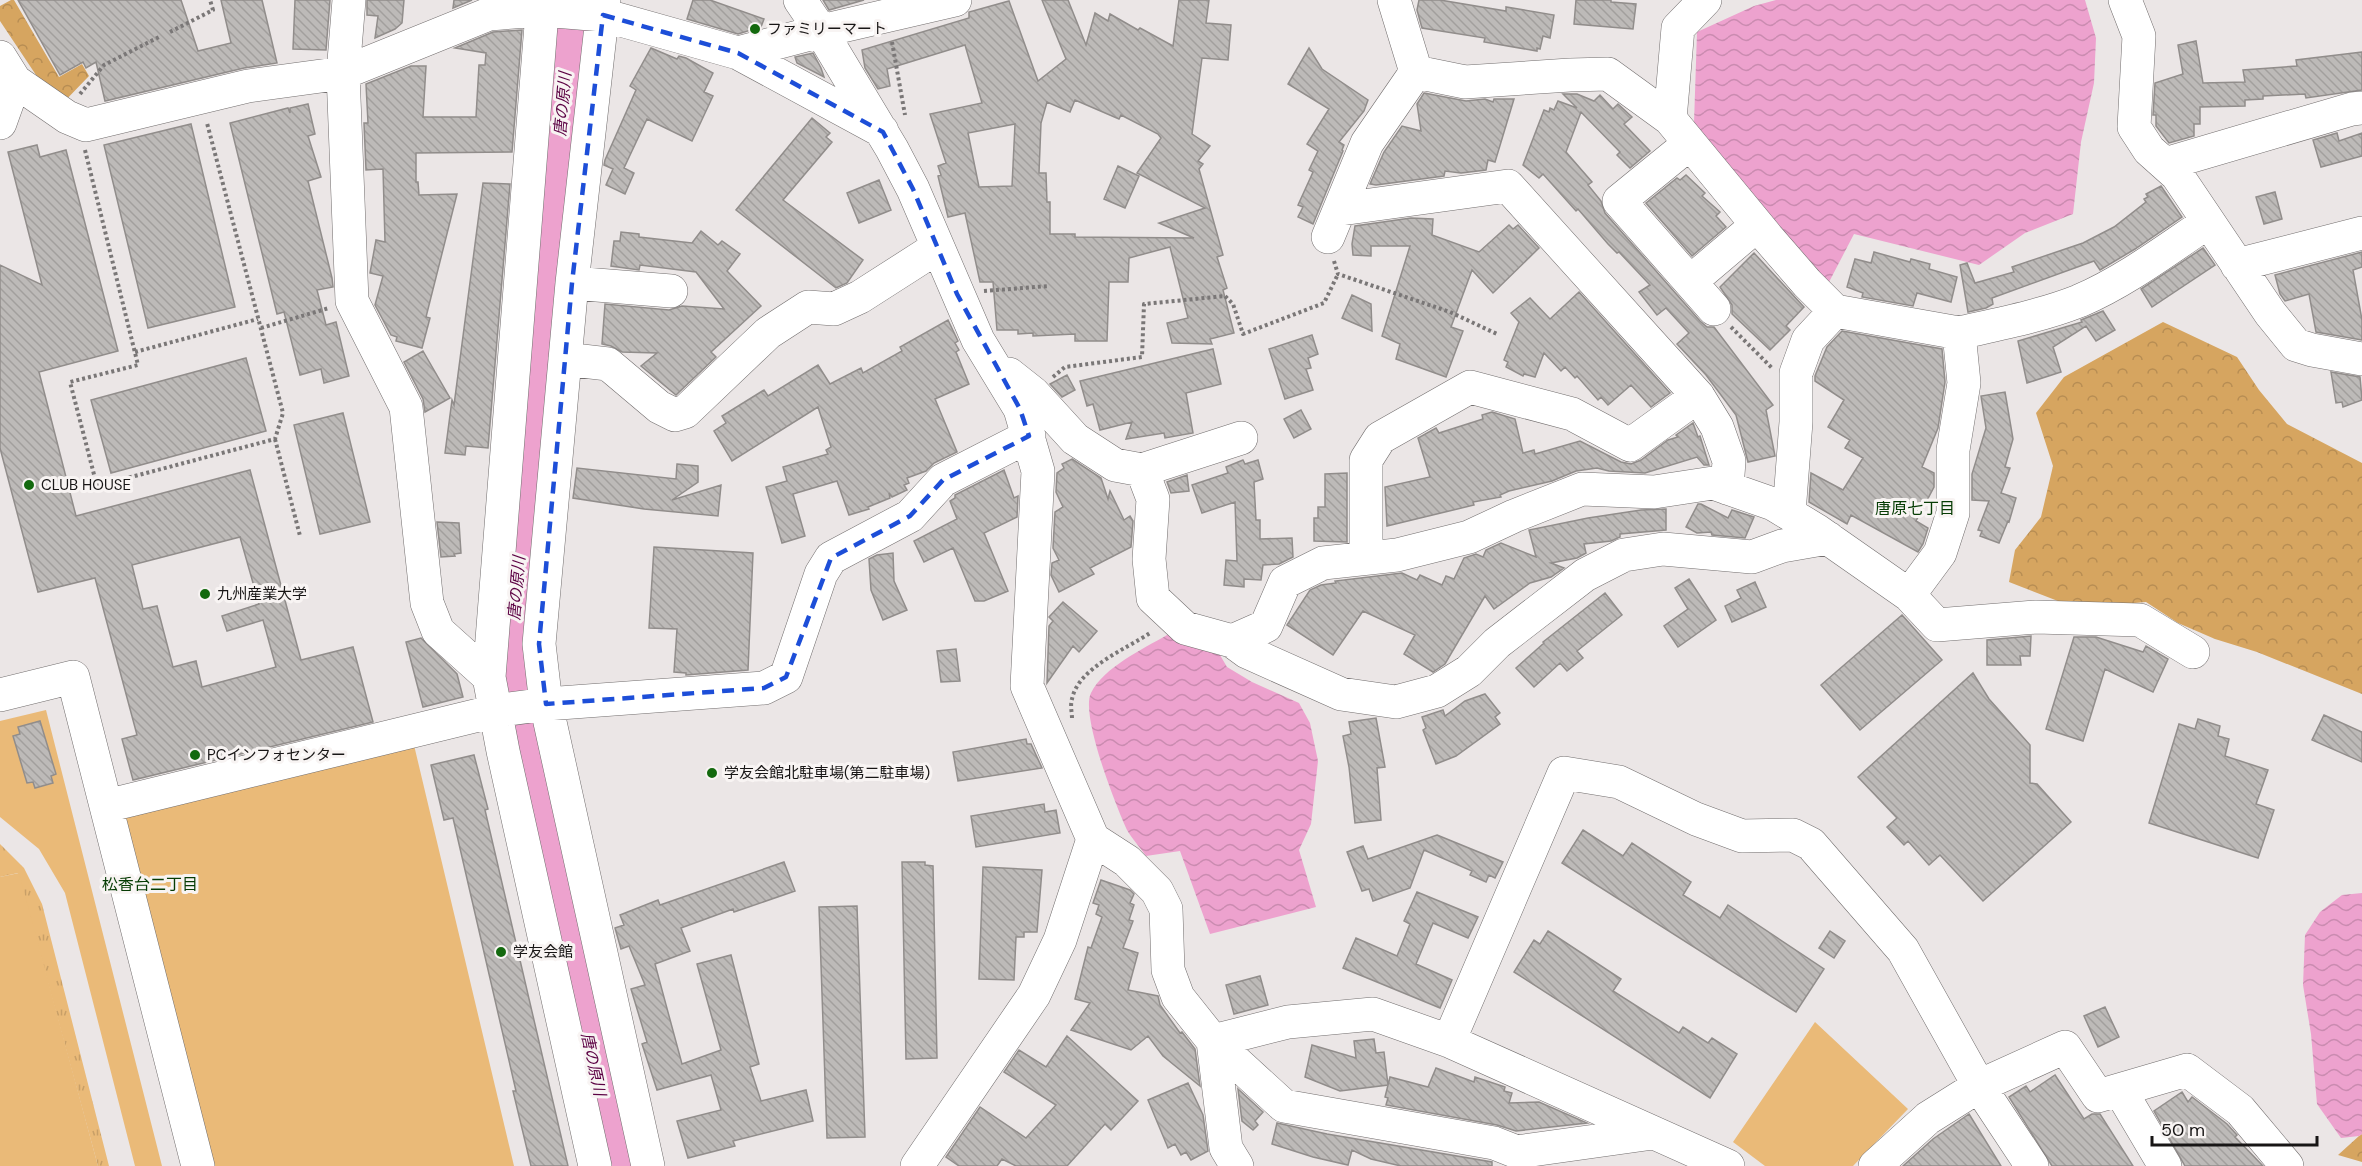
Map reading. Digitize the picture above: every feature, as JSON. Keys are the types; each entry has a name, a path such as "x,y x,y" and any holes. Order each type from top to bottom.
{"street":[{"path":"349,0 343,74 352,301 406,407 428,603 431,612 438,631 489,677"},
{"path":"800,0 888,140 913,189 978,339 1020,409 1038,471 1027,686 1094,838 1127,861 1157,891 1166,909 1168,970 1178,997 1213,1041 1284,1106 1494,1143 1509,1158 1517,1152 1653,1133"},
{"path":"738,54 821,31 955,0"},
{"path":"1394,0 1416,72"},
{"path":"1705,0 1678,28 1680,131 1619,201 1714,309"},
{"path":"2125,0 2139,36 2134,127 2149,150 2177,175 2270,313 2296,345 2362,359"},
{"path":"548,7 489,677 595,1166"},
{"path":"0,123 8,69 75,119 201,99 248,86 343,74 489,14 548,7 599,10 738,54 888,140"},
{"path":"599,10 539,644 546,704 648,1166"},
{"path":"1416,72 1465,82 1570,75 1608,75 1680,131 1757,225 1834,311 1959,333 2024,318 2079,300 2147,264 2208,222"},
{"path":"1335,223 1367,143 1416,72"},
{"path":"2164,164 2352,108 2362,108"},
{"path":"1335,223 1508,186 1698,396 1717,427 1730,461 1727,488"},
{"path":"1697,276 1757,225"},
{"path":"2237,265 2362,233"},
{"path":"565,359 608,364 658,406 675,415 685,412 768,333 808,307 834,309 860,297 938,247"},
{"path":"572,283 671,291"},
{"path":"1789,513 1796,422 1796,373 1808,340 1834,311"},
{"path":"1909,595 1940,552 1953,513 1953,450 1964,382 1959,333"},
{"path":"991,360 1034,393 1075,439 1114,465 1142,470 1241,438"},
{"path":"1366,558 1366,460 1380,438 1470,387 1572,414 1630,445 1698,396"},
{"path":"106,806 495,711 546,704 764,688 777,683 786,677 819,580 831,558 910,516 943,480 1029,436"},
{"path":"1142,470 1153,498 1149,559 1153,598 1185,628 1232,641 1247,652 1341,694 1396,702 1437,691 1469,671 1497,643 1586,575 1624,555 1663,549 1752,556 1782,546 1828,538"},
{"path":"1232,641 1266,626 1285,582 1323,563 1397,555 1469,537 1581,489 1654,492 1713,483 1773,504 1789,513 1909,595 1937,625 2036,617 2140,620 2193,652"},
{"path":"0,694 73,677 198,1166"},
{"path":"1449,1041 1564,773 1618,782 1696,819 1742,836 1793,835 1811,844 1903,950 1979,1086 2032,1166"},
{"path":"917,1166 1034,995 1060,940 1094,838"},
{"path":"1213,1041 1288,1022 1373,1014 1449,1041 1718,1164"},
{"path":"1213,1041 1226,1148 1237,1166"},
{"path":"1880,1164 1928,1118 1979,1086 2065,1047 2098,1096 2187,1070 2240,1110 2287,1166"},
{"path":"2120,1090 2165,1166"}],"path":[{"path":"170,32 213,10 210,0"},
{"path":"887,16 906,118 888,140"},
{"path":"161,36 104,65 75,119 138,365 70,382 97,486 275,440"},
{"path":"201,99 283,413 275,440 300,536"},
{"path":"1034,393 1065,367 1142,357 1144,304 1225,296 1233,304 1243,334 1324,303 1338,274 1335,223"},
{"path":"1338,274 1450,312 1497,334"},
{"path":"957,294 1049,286"},
{"path":"261,328 352,301"},
{"path":"1714,309 1767,365 1796,383"},
{"path":"135,352 258,319"},
{"path":"1073,729 1072,699 1083,677 1149,633 1166,610"}],"highlighted area":[{"path":"603,15 738,53 883,132 913,189 957,294 1020,409 1029,436 943,480 910,516 831,558 786,677 777,683 764,688 546,704 539,644 572,283"}],"green space":[{"path":"14,0 59,77 82,64 89,76 60,106 38,78 0,21 0,6"},
{"path":"2163,322 2237,357 2259,390 2287,424 2362,463 2362,694 2257,652 2215,639 2178,623 2146,602 2076,608 2009,582 2015,550 2041,517 2053,466 2036,413 2064,377"},
{"path":"46,710 162,1166 135,1166 65,893 39,849 0,817 0,721"},
{"path":"414,745 514,1166 213,1166 121,816"},
{"path":"0,844 24,868 42,904 109,1166 98,1166 18,873 0,877"},
{"path":"19,873 98,1166 0,1166 0,877"},
{"path":"1815,1022 1908,1109 1853,1166 1765,1166 1733,1142"},
{"path":"2362,1134 2362,1162 2338,1155 2359,1136"}],"water":[{"path":"1776,0 2085,0 2096,38 2094,83 2081,142 2073,214 2025,233 1979,265 1854,234 1828,284 1694,123 1697,32 1754,6"},
{"path":"1167,635 1182,636 1220,655 1227,667 1252,682 1299,703 1310,723 1318,761 1311,824 1299,850 1316,907 1210,934 1180,851 1146,856 1127,830 1115,802 1095,740 1090,720 1091,693 1114,667"},
{"path":"2362,893 2362,1134 2341,1138 2317,1104 2311,1034 2303,985 2305,935 2320,912 2342,895"}],"building":[{"path":"18,0 181,0 198,51 231,43 221,0 262,0 277,63 244,68 105,101 96,62 86,68 83,62 60,75"},
{"path":"295,0 330,0 326,50 293,49"},
{"path":"367,0 404,0 402,23 395,29 375,38 378,16 367,15"},
{"path":"454,0 472,0 453,8"},
{"path":"693,0 710,0 764,19 761,27 738,34 687,19"},
{"path":"823,0 864,0 829,10"},
{"path":"1042,0 1068,0 1086,45 1095,13 1108,21 1110,14 1173,46 1179,0 1209,0 1206,23 1231,25 1228,60 1202,58 1192,134 1210,146 1198,161 1203,164 1199,169 1223,255 1217,257 1227,288 1223,290 1234,333 1210,339 1212,344 1172,343 1167,323 1188,318 1170,247 1129,258 1128,282 1109,282 1107,341 1075,341 1075,334 1033,336 1033,333 1018,334 1018,330 997,330 993,282 980,282 965,213 948,217 938,176 941,175 938,166 946,163 930,114 982,103 965,45 887,69 890,86 878,89 865,68 862,50 969,18 969,12 1009,1 1038,81 1066,59","holes":["1075,100 1119,119 1121,115 1158,134 1161,138 1137,173 1205,208 1159,223 1194,238 1075,237 1075,234 1050,234 1050,202 1047,202 1046,173 1039,173 1041,123 1047,102 1070,112","1015,124 1012,186 979,187 968,133"]},
{"path":"1419,0 1440,0 1506,11 1506,7 1554,15 1550,38 1543,36 1540,49 1537,48 1537,51 1484,42 1485,38 1422,28 1417,10"},
{"path":"1576,0 1611,0 1611,2 1636,4 1633,29 1574,24"},
{"path":"522,30 512,152 416,153 416,182 418,182 419,195 457,194 426,317 430,318 422,348 396,341 397,337 391,335 375,305 383,276 370,273 376,240 385,242 383,169 366,170 364,123 368,123 366,84 411,66 426,66 423,117 476,117 479,65 485,65 486,53 455,48 493,32"},
{"path":"2196,41 2203,83 2245,82 2243,70 2297,66 2296,60 2362,52 2362,90 2306,98 2305,94 2263,96 2263,99 2245,100 2245,106 2200,107 2200,124 2194,124 2194,136 2169,143 2156,126 2156,115 2153,115 2155,83 2183,74 2178,45"},
{"path":"651,48 677,59 679,56 686,58 713,73 704,92 713,96 692,141 647,119 624,168 634,173 625,194 606,185 613,169 604,165 636,90 630,86"},
{"path":"1309,48 1322,69 1368,100 1364,111 1339,142 1344,145 1343,151 1313,224 1298,217 1303,207 1298,205 1313,172 1309,170 1318,151 1307,144 1329,109 1288,84"},
{"path":"813,53 824,77 797,63 795,57"},
{"path":"1424,93 1466,101 1485,99 1493,102 1494,99 1514,99 1495,162 1488,160 1486,170 1461,173 1445,171 1444,176 1370,184 1384,152 1402,126 1421,131 1417,104"},
{"path":"1563,94 1577,94 1594,101 1600,95 1613,109 1618,104 1632,117 1624,124 1650,151 1630,168 1617,155 1620,152 1581,112 1566,152 1592,182 1588,185 1601,201 1605,213 1700,321 1707,327 1714,327 1773,405 1766,410 1775,456 1748,462 1736,415 1706,375 1677,344 1689,333 1666,308 1657,315 1639,292 1650,285 1619,252 1617,253 1608,244 1578,209 1576,211 1543,174 1539,178 1523,165 1544,110 1549,112 1550,108 1554,110 1558,101 1577,108"},
{"path":"308,104 315,134 308,136 321,177 308,181 333,287 317,290 326,325 336,322 349,376 324,383 321,369 300,375 284,312 277,314 230,123 288,108 290,113 290,108"},
{"path":"812,118 830,133 826,137 832,142 783,200 863,260 847,283 836,288 736,210"},
{"path":"191,124 235,307 148,328 104,145"},
{"path":"2337,133 2339,141 2362,133 2362,156 2321,167 2313,140"},
{"path":"37,145 40,157 66,150 118,351 39,372 76,516 250,470 301,660 353,647 373,722 133,780 122,739 137,735 95,578 38,592 0,448 0,265 42,285 8,152","holes":["240,537 259,604 222,616 227,631 263,620 276,667 202,687 196,661 173,667 157,606 143,609 132,565"]},
{"path":"1118,166 1139,176 1125,208 1104,199"},
{"path":"1686,175 1705,193 1702,196 1720,212 1716,216 1726,227 1692,256 1646,203 1677,178 1680,180"},
{"path":"879,180 891,210 859,223 847,193"},
{"path":"483,183 510,184 488,448 466,446 465,455 445,453 452,400 454,405"},
{"path":"2161,186 2182,217 2135,249 2100,270 2094,261 1992,298 1993,304 1968,312 1960,265 1967,263 1975,283 2014,272 2012,267 2083,243 2114,227 2146,202 2144,199 2148,197 2146,194"},
{"path":"2275,192 2282,219 2264,224 2256,197"},
{"path":"1411,218 1433,219 1432,235 1479,252 1509,225 1513,229 1518,225 1539,248 1493,293 1472,270 1451,327 1463,331 1446,377 1396,359 1400,344 1382,336 1410,246 1371,246 1371,256 1353,255 1355,226"},
{"path":"701,231 718,245 722,241 740,254 727,271 761,306 711,352 716,357 676,395 641,366 657,353 622,352 602,344 605,304 669,310 682,306 724,309 696,272 640,265 639,270 611,266 614,241 620,241 621,232 639,234 639,237 692,243"},
{"path":"2203,248 2215,265 2152,307 2141,289"},
{"path":"1874,252 1910,262 1911,259 1930,264 1929,269 1957,277 1951,302 1917,293 1913,306 1862,297 1863,293 1847,287 1855,259 1871,263"},
{"path":"2362,252 2362,267 2353,270 2362,320 2362,340 2316,332 2309,294 2285,301 2280,294 2275,275"},
{"path":"1754,253 1804,307 1786,326 1790,330 1770,350 1732,314 1732,305 1720,287"},
{"path":"1579,292 1670,393 1651,407 1631,385 1608,405 1601,397 1598,400 1577,376 1575,378 1565,367 1561,371 1544,353 1535,377 1524,374 1523,376 1506,367 1508,362 1504,360 1519,322 1511,313 1530,298 1550,319"},
{"path":"1352,295 1371,304 1372,331 1342,318"},
{"path":"2103,311 2115,330 2096,341 2086,326 2053,347 2061,372 2027,383 2018,341 2082,322 2081,320"},
{"path":"948,320 958,341 955,343 959,350 956,352 969,384 935,399 957,452 934,463 926,471 907,478 909,483 904,485 907,490 892,497 889,493 890,498 868,507 869,509 849,515 837,481 793,494 805,536 782,543 766,487 787,481 783,467 828,454 826,450 831,447 818,407 732,461 714,431 726,423 722,416 764,390 768,396 818,365 830,384 861,368 863,373 902,351 900,347"},
{"path":"1842,331 1942,349 1945,382 1938,428 1922,467 1934,473 1934,487 1916,521 1928,528 1918,552 1851,515 1847,524 1809,502 1811,473 1843,490 1863,458 1845,448 1850,440 1828,427 1844,400 1815,381 1827,347"},
{"path":"1312,335 1318,354 1308,358 1311,368 1306,369 1313,390 1285,399 1269,349"},
{"path":"1213,349 1221,384 1186,393 1193,433 1165,438 1164,433 1126,439 1132,422 1100,430 1093,404 1087,406 1080,381"},
{"path":"423,351 450,398 425,412 423,399 404,362"},
{"path":"246,358 266,431 111,473 91,400"},
{"path":"2331,372 2360,377 2362,400 2343,407 2342,402 2336,403"},
{"path":"1067,375 1075,390 1062,397 1050,384"},
{"path":"2005,392 2013,439 2005,467 2010,468 2001,493 2016,498 2009,522 1999,543 1980,536 1982,531 1978,530 1989,501 1972,500 1972,474 1986,428 1981,396"},
{"path":"1301,410 1311,429 1294,438 1284,419"},
{"path":"1492,412 1515,419 1523,453 1534,450 1535,454 1580,441 1621,462 1631,464 1641,460 1668,440 1678,437 1676,435 1693,423 1698,437 1700,436 1709,465 1704,465 1697,457 1645,473 1597,468 1576,471 1552,481 1509,491 1500,495 1501,497 1473,502 1474,505 1387,526 1385,487 1430,477 1418,438 1436,428 1439,433 1483,419 1482,415"},
{"path":"343,413 370,522 320,534 294,425"},
{"path":"1072,459 1101,478 1108,499 1110,491 1124,520 1130,516 1133,521 1131,547 1090,568 1094,574 1059,592 1051,575 1052,563 1059,560 1053,548 1055,512 1063,507 1056,492 1057,473 1064,468 1062,464"},
{"path":"1243,460 1245,464 1258,460 1263,479 1254,482 1256,520 1260,520 1260,539 1292,538 1293,557 1279,564 1263,565 1261,580 1244,579 1244,587 1224,585 1226,560 1237,561 1235,502 1202,513 1192,485 1228,473 1226,467"},
{"path":"677,464 698,466 698,482 672,500 721,485 718,516 644,509 573,498 577,468 676,479"},
{"path":"1004,470 1014,498 1018,496 1017,517 984,533 1008,591 984,601 975,601 953,548 924,562 914,541 957,519 950,501 955,498 955,495"},
{"path":"1347,473 1347,542 1314,541 1314,518 1318,518 1318,507 1325,507 1325,474"},
{"path":"1187,475 1189,491 1171,493 1167,482"},
{"path":"1698,504 1728,518 1732,510 1754,517 1745,538 1712,535 1711,532 1697,533 1686,527"},
{"path":"1666,509 1666,530 1620,534 1620,537 1611,541 1584,544 1586,553 1577,558 1551,563 1564,568 1551,577 1530,583 1494,609 1485,596 1445,664 1433,672 1404,654 1415,635 1363,611 1333,655 1287,625 1310,590 1321,585 1336,583 1335,581 1402,573 1417,580 1420,575 1442,585 1446,576 1454,579 1464,558 1476,554 1483,557 1486,550 1501,543 1536,557 1529,530 1588,518 1641,510"},
{"path":"437,522 459,523 461,553 441,557"},
{"path":"654,547 753,553 748,670 686,675 686,673 674,672 677,629 649,628"},
{"path":"893,553 894,581 907,610 883,620 871,590 869,559 877,555"},
{"path":"1689,579 1716,620 1678,647 1664,626 1688,609 1675,588"},
{"path":"1755,582 1766,607 1732,622 1725,606 1741,598 1737,590"},
{"path":"1605,593 1622,615 1577,651 1583,658 1567,671 1560,663 1534,687 1516,668 1543,642"},
{"path":"1063,602 1097,631 1079,652 1073,646 1047,683 1049,626 1053,621 1049,617"},
{"path":"1902,615 1942,660 1860,730 1821,685"},
{"path":"2031,636 2030,656 2020,656 2021,665 1987,665 1987,640"},
{"path":"2074,637 2096,637 2143,652 2146,646 2168,659 2153,692 2105,669 2083,741 2046,729"},
{"path":"421,638 457,674 463,697 423,707 406,642"},
{"path":"956,649 960,681 941,682 937,651"},
{"path":"1973,673 1989,699 2030,745 2030,783 2037,784 2071,822 1983,901 1940,855 1929,865 1908,841 1904,845 1887,827 1897,818 1858,777"},
{"path":"1485,694 1500,713 1495,717 1500,724 1456,756 1436,764 1423,730 1426,728 1422,717 1443,710 1445,716 1465,701"},
{"path":"2324,715 2362,732 2362,762 2312,740"},
{"path":"1376,718 1385,767 1377,768 1381,820 1355,823 1343,736 1351,734 1349,722"},
{"path":"2198,719 2220,726 2218,736 2229,739 2225,756 2268,770 2256,804 2274,810 2258,858 2149,823 2179,724 2195,729"},
{"path":"40,721 56,774 51,776 53,783 35,788 33,782 27,783 13,736 20,734 18,727"},
{"path":"1026,739 1027,744 1031,744 1042,768 958,781 953,752"},
{"path":"474,755 568,1166 531,1166 453,818 444,820 431,765"},
{"path":"1044,804 1045,812 1056,810 1060,833 976,847 971,816"},
{"path":"1583,830 1623,856 1632,843 1691,882 1683,895 1720,918 1728,905 1824,969 1796,1012 1562,863"},
{"path":"1437,835 1503,862 1495,878 1489,875 1486,882 1470,875 1472,871 1424,850 1410,888 1373,901 1369,889 1362,891 1347,852 1363,846 1368,859"},
{"path":"784,862 795,891 734,912 733,909 681,928 690,951 655,964 682,1064 721,1050 697,964 731,955 759,1064 750,1067 761,1101 806,1090 813,1121 733,1141 735,1146 688,1158 677,1121 721,1110 711,1075 657,1090 642,1044 647,1042 631,989 645,985 629,946 621,949 615,928 624,925 620,915 658,900 660,905"},
{"path":"902,862 925,862 925,865 933,866 937,1058 906,1059"},
{"path":"983,867 1042,870 1037,932 1024,932 1024,937 1016,937 1014,980 979,979"},
{"path":"1101,880 1130,890 1134,894 1130,903 1134,905 1129,920 1133,921 1123,948 1138,953 1128,990 1158,996 1160,1005 1195,1049 1200,1086 1163,1056 1148,1036 1131,1050 1071,1030 1090,1003 1075,999 1088,947 1091,948 1102,917 1096,914 1099,905 1093,903"},
{"path":"1417,892 1478,917 1468,938 1433,923 1416,964 1452,980 1440,1008 1343,968 1356,938 1397,956 1410,924 1404,921"},
{"path":"857,906 865,1137 827,1138 819,907"},
{"path":"1548,931 1621,979 1613,991 1679,1033 1683,1027 1708,1043 1712,1038 1737,1054 1710,1098 1514,972 1534,940 1540,944"},
{"path":"1830,931 1845,941 1834,958 1819,948"},
{"path":"1260,976 1268,1005 1234,1014 1226,985"},
{"path":"2105,1007 2119,1037 2098,1047 2084,1016"},
{"path":"1067,1036 1138,1101 1111,1130 1105,1124 1067,1166 1016,1166 1002,1159 997,1166 959,1166 946,1157 980,1107 1026,1138 1056,1105 1004,1072 1019,1050 1046,1067"},
{"path":"1374,1039 1376,1053 1384,1052 1388,1085 1340,1091 1305,1077 1312,1045 1356,1058 1354,1041"},
{"path":"1436,1068 1474,1082 1475,1077 1505,1087 1504,1091 1512,1093 1509,1103 1539,1102 1587,1123 1516,1131 1497,1125 1386,1105 1388,1098 1385,1097 1390,1077 1428,1087"},
{"path":"2055,1075 2084,1119 2092,1114 2100,1114 2133,1166 2052,1166 2009,1097 2026,1086 2030,1092"},
{"path":"1188,1083 1203,1115 1208,1151 1191,1160 1186,1152 1181,1155 1175,1144 1168,1148 1148,1100"},
{"path":"1238,1089 1263,1112 1255,1121 1258,1125 1253,1130 1242,1121"},
{"path":"2182,1092 2188,1102 2192,1097 2227,1124 2237,1135 2235,1137 2263,1166 2185,1166 2154,1111"},
{"path":"1969,1114 2001,1166 1903,1166 1933,1139"},
{"path":"1277,1123 1327,1134 1492,1162 1492,1166 1401,1166 1371,1159 1352,1150 1348,1165 1272,1144"}],"waterway":[{"name":"唐の原川","path":"572,0 508,671 616,1166"}],"place":[{"name":"ファミリーマート","path":"755,29"},
{"name":"CLUB HOUSE","path":"29,485"},
{"name":"九州産業大学","path":"205,594"},
{"name":"PCインフォセンター","path":"195,755"},
{"name":"学友会館北駐車場(第二駐車場)","path":"712,773"},
{"name":"学友会館","path":"501,952"}],"district":[{"name":"唐原七丁目","path":"1915,508"},
{"name":"松香台二丁目","path":"150,884"}]}
